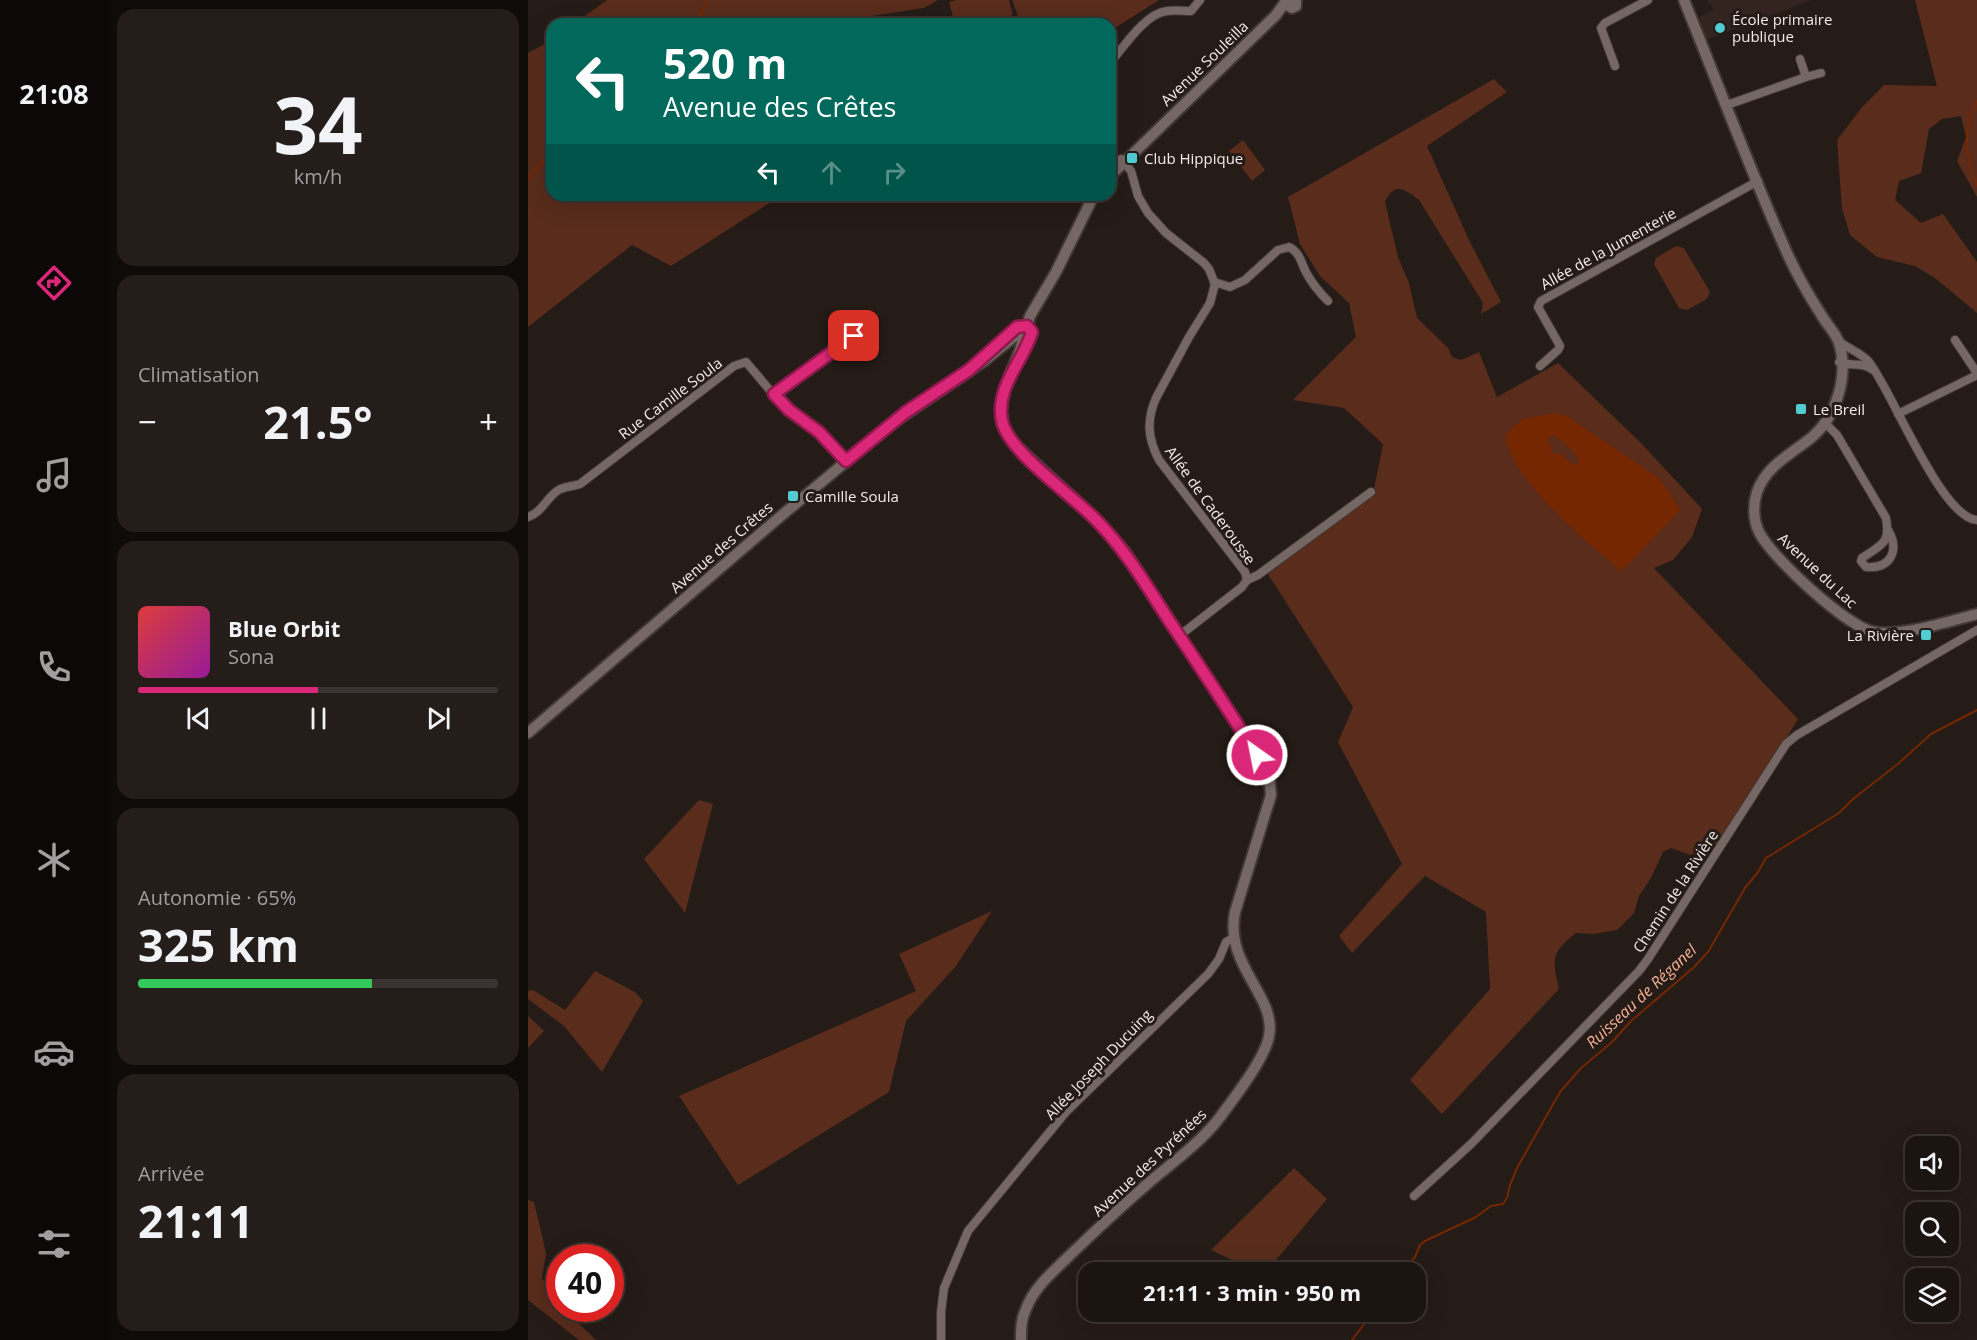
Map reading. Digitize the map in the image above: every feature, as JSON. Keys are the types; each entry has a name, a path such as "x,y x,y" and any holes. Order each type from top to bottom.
{"street":[{"path":"1116,56 1135,32 1155,14 1168,10 1191,11 1200,0"},
{"path":"1615,66 1601,28 1605,22 1648,0"},
{"name":"Avenue du Lac","path":"1684,0 1796,273 1839,341 1839,396 1825,423 1812,437 1776,465 1762,482 1756,501 1755,519 1759,532 1770,547 1823,599 1855,624 1870,631 1899,632 1977,614"},
{"name":"Avenue Souleilla","path":"1122,161 1275,15 1293,2"},
{"path":"1800,59 1806,77"},
{"path":"1727,105 1821,73"},
{"path":"1116,166 1122,161"},
{"path":"1116,168 1122,161"},
{"path":"1122,161 1131,171 1138,196 1148,213 1166,233 1204,263 1214,282 1230,287 1245,280 1278,250 1288,247 1296,251 1305,272 1328,302"},
{"name":"Allée de la Jumenterie","path":"1540,366 1560,346 1538,307 1541,301 1758,181"},
{"name":"Avenue des Pyrénées","path":"1021,1340 1025,1309 1041,1285 1133,1197 1207,1132 1235,1096 1261,1056 1269,1037 1269,1016 1243,966 1233,938 1235,912 1271,795 1271,783 1257,755 1125,552 1096,519 1025,455 1009,437 1003,426 1001,411 1008,379 1020,350 1026,327 1091,201"},
{"name":"Avenue des Pyrénées","path":"1008,379 1025,351 1026,327 1036,316 1064,271 1074,237"},
{"name":"Allée de Caderousse","path":"1179,636 1242,587 1247,580 1245,572 1159,460 1153,449 1149,429 1151,408 1210,303 1214,292 1214,282"},
{"name":"Avenue du Lac","path":"1825,321 1840,360"},
{"name":"Avenue des Crêtes","path":"528,733 906,412 969,370 1026,327"},
{"name":"Avenue des Crêtes","path":"969,370 1026,327"},
{"path":"774,394 854,336"},
{"path":"1898,414 1977,374 1955,340"},
{"path":"1839,341 1868,361 1934,477 1954,506 1962,514 1977,520"},
{"path":"1007,342 1015,344 1020,350"},
{"path":"1840,360 1863,358"},
{"path":"1840,360 1861,364 1874,370"},
{"name":"Rue Camille Soula","path":"528,517 538,512 563,487 580,484 734,366 746,362 789,410 819,432 846,461"},
{"path":"1825,423 1837,435 1886,518 1888,530 1894,539 1895,549 1891,558 1872,568 1866,567 1861,561 1862,558 1878,549 1885,541 1888,530"},
{"path":"1247,580 1371,492"},
{"name":"Chemin de la Rivière","path":"1414,1196 1470,1144 1648,959 1786,744 1797,735 1977,630"},
{"name":"Allée Joseph Ducuing","path":"941,1340 944,1288 963,1242 982,1213 1066,1112 1208,974 1219,959 1226,942 1233,938"}],"shaded area":[{"path":"607,0 938,0 924,8 858,18 582,18"},
{"path":"1009,0 1013,15 1000,18 953,18 949,2"},
{"path":"1012,0 1159,0 1116,27 1116,18 1019,18"},
{"name":"École primaire publique","path":"1709,0 1811,0 1706,40 1699,17 1713,10 1711,4 1708,4"},
{"path":"1915,0 1977,0 1977,197 1957,161 1966,137 1961,116 1942,119 1929,129 1921,173 1899,181 1895,200 1921,223 1943,214 1977,262 1977,313 1935,278 1915,266 1877,257 1850,235 1842,209 1837,140 1863,106 1884,85 1937,86"},
{"path":"546,43 546,201 773,201 671,266 632,245 528,327 528,53"},
{"path":"1494,79 1507,92 1427,146 1469,240 1501,302 1481,314 1483,303 1419,200 1404,190 1396,189 1388,195 1385,202 1398,257 1409,283 1417,318 1448,348 1452,357 1461,360 1479,352 1497,397 1558,363 1642,444 1702,509 1692,537 1673,560 1654,568 1798,719 1719,851 1707,847 1691,855 1671,848 1663,852 1651,878 1639,896 1634,913 1617,930 1594,934 1576,933 1568,940 1555,957 1559,989 1442,1114 1410,1080 1490,989 1486,912 1425,876 1352,953 1339,936 1402,864 1338,742 1353,707 1266,571 1373,494 1383,444 1344,408 1293,400 1356,337 1349,303 1320,276 1300,244 1288,197"},
{"path":"1243,140 1265,170 1252,181 1229,151"},
{"path":"1676,246 1684,248 1710,292 1707,299 1687,310 1679,308 1654,264 1656,258"},
{"path":"1554,413 1567,416 1661,480 1680,510 1622,571 1571,527 1521,472 1505,435 1523,419","holes":["1552,435 1575,454 1579,462 1577,464 1573,465 1562,454 1552,453 1548,440"]},
{"path":"699,800 713,804 685,913 644,859"},
{"path":"992,911 956,966 906,1021 889,1092 738,1185 679,1096 916,991 899,954"},
{"path":"595,971 635,992 643,1001 602,1072 564,1026 528,999 528,991 533,990 565,1010"},
{"path":"528,1016 544,1031 528,1048"},
{"path":"1294,1168 1327,1199 1274,1262 1236,1262 1211,1250"},
{"path":"528,1200 534,1202 546,1253 542,1278 546,1284 546,1314 528,1300"},
{"path":"556,1322 577,1322 596,1340 579,1340"}],"waterway":[{"path":"699,18 707,0"},
{"path":"1977,101 1967,132 1968,154 1977,185"},
{"path":"528,178 546,158"},
{"name":"Ruisseau de Réganel","path":"1410,1262 1420,1245 1425,1241 1476,1217 1491,1206 1503,1204 1518,1166 1560,1092 1581,1068 1708,952 1745,888 1766,858 1839,813 1931,734 1977,710"},
{"name":"Ruisseau de Réganel","path":"1352,1340 1366,1322"}],"place":[{"name":"École primaire publique","path":"1720,28"},
{"name":"Club Hippique","path":"1132,158"},
{"name":"Le Breil","path":"1801,409"},
{"name":"Camille Soula","path":"793,496"},
{"name":"La Rivière","path":"1926,635"}],"route":[{"path":"854,336 774,394 789,410 819,432 846,461 906,412 955,381 1017,327 1027,326 1032,332 1029,342 1004,390 1001,404 1003,426 1015,445 1096,519 1125,552 1257,755"}]}
